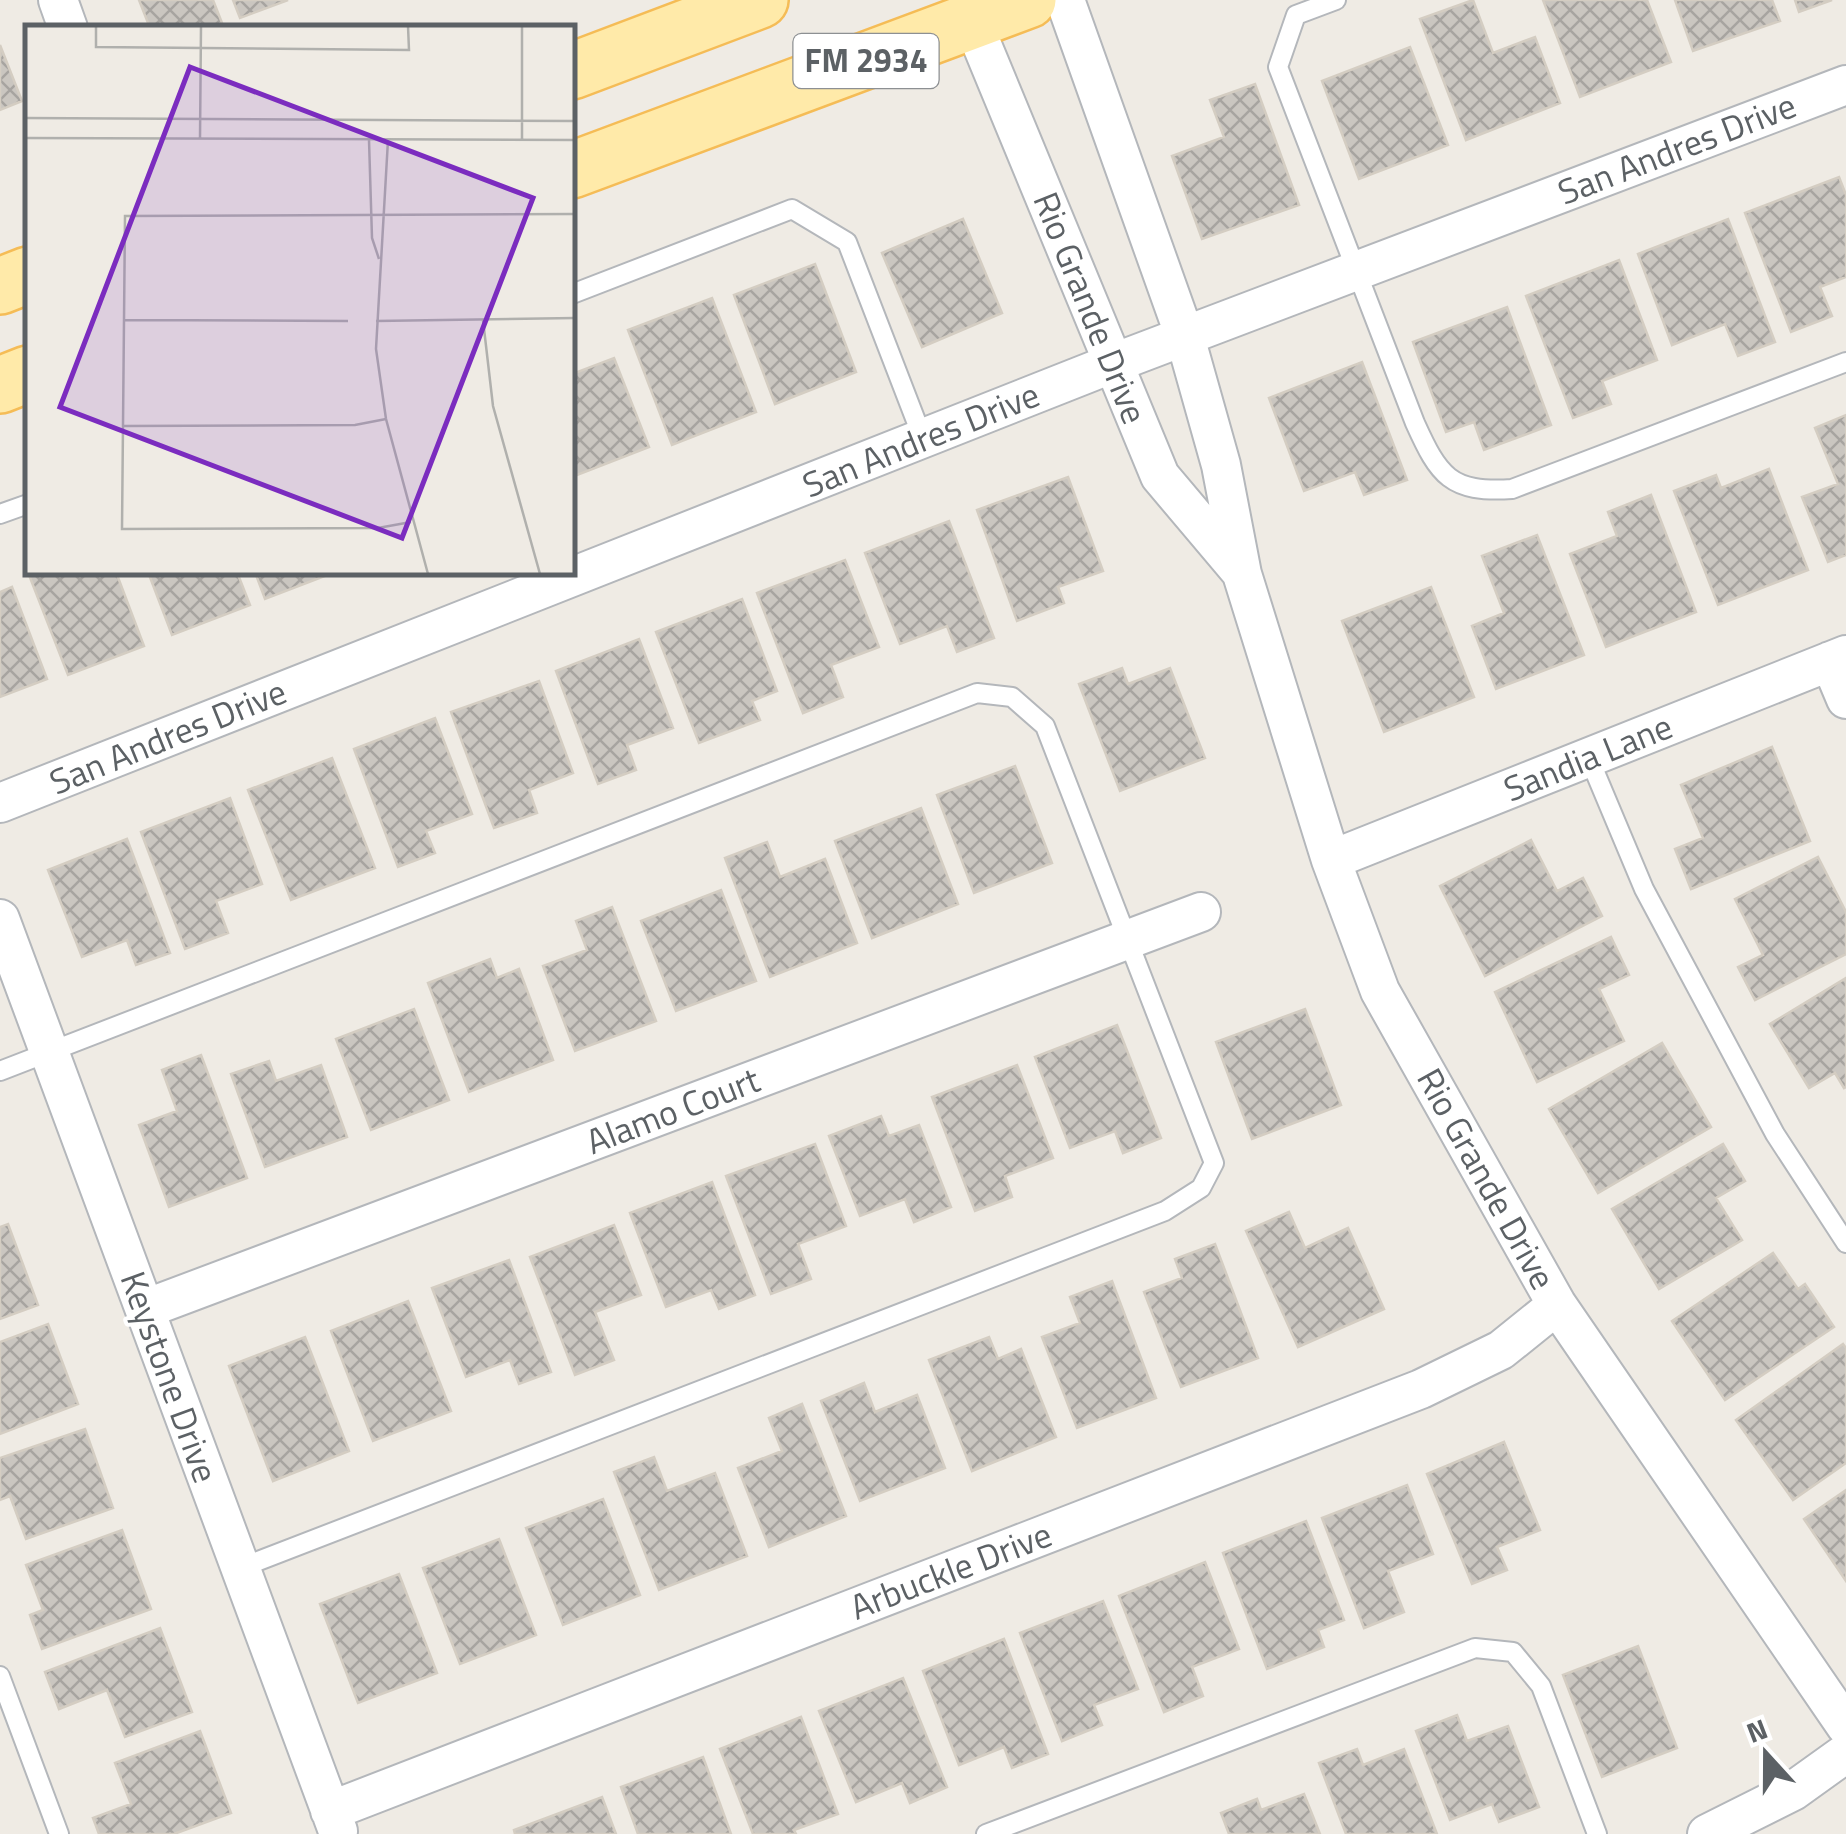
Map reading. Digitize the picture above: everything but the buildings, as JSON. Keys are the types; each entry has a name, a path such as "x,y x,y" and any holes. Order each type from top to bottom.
{"main road":[{"name":"FM 2934","path":"575,70 760,0"},
{"name":"FM 2934","path":"575,169 1028,0"},
{"path":"0,286 25,277"},
{"path":"0,384 25,375"}],"street":[{"path":"58,0 67,25"},
{"name":"Rio Grande Drive","path":"1066,0 1184,336 1220,465 1242,574 1331,860 1380,991 1557,1305 1846,1726"},
{"name":"Rio Grande Drive","path":"972,21 1160,476 1242,574"},
{"name":"San Andres Drive","path":"0,804 1111,364 1846,85"},
{"path":"1838,658 1846,699"},
{"name":"Sandia Lane","path":"1331,860 1838,658"},
{"name":"Alamo Court","path":"144,1310 1202,912"},
{"name":"Keystone Drive","path":"0,919 335,1822"},
{"name":"Arbuckle Drive","path":"335,1822 1420,1390 1501,1350 1557,1305"},
{"path":"1707,1834 1793,1791 1846,1753"}],"lane":[{"path":"1336,0 1296,15 1278,67 1434,465 1451,482 1481,491 1512,489 1846,362"},
{"path":"575,293 792,209 848,242 923,439"},
{"path":"0,514 25,505"},
{"path":"0,1071 977,693 1012,697 1046,726 1214,1163 1201,1188 1165,1211 240,1568"},
{"path":"1589,758 1653,907 1775,1134 1846,1243"},
{"path":"986,1834 1474,1648 1513,1652 1541,1686 1596,1834"},
{"path":"0,1676 59,1834"}]}
